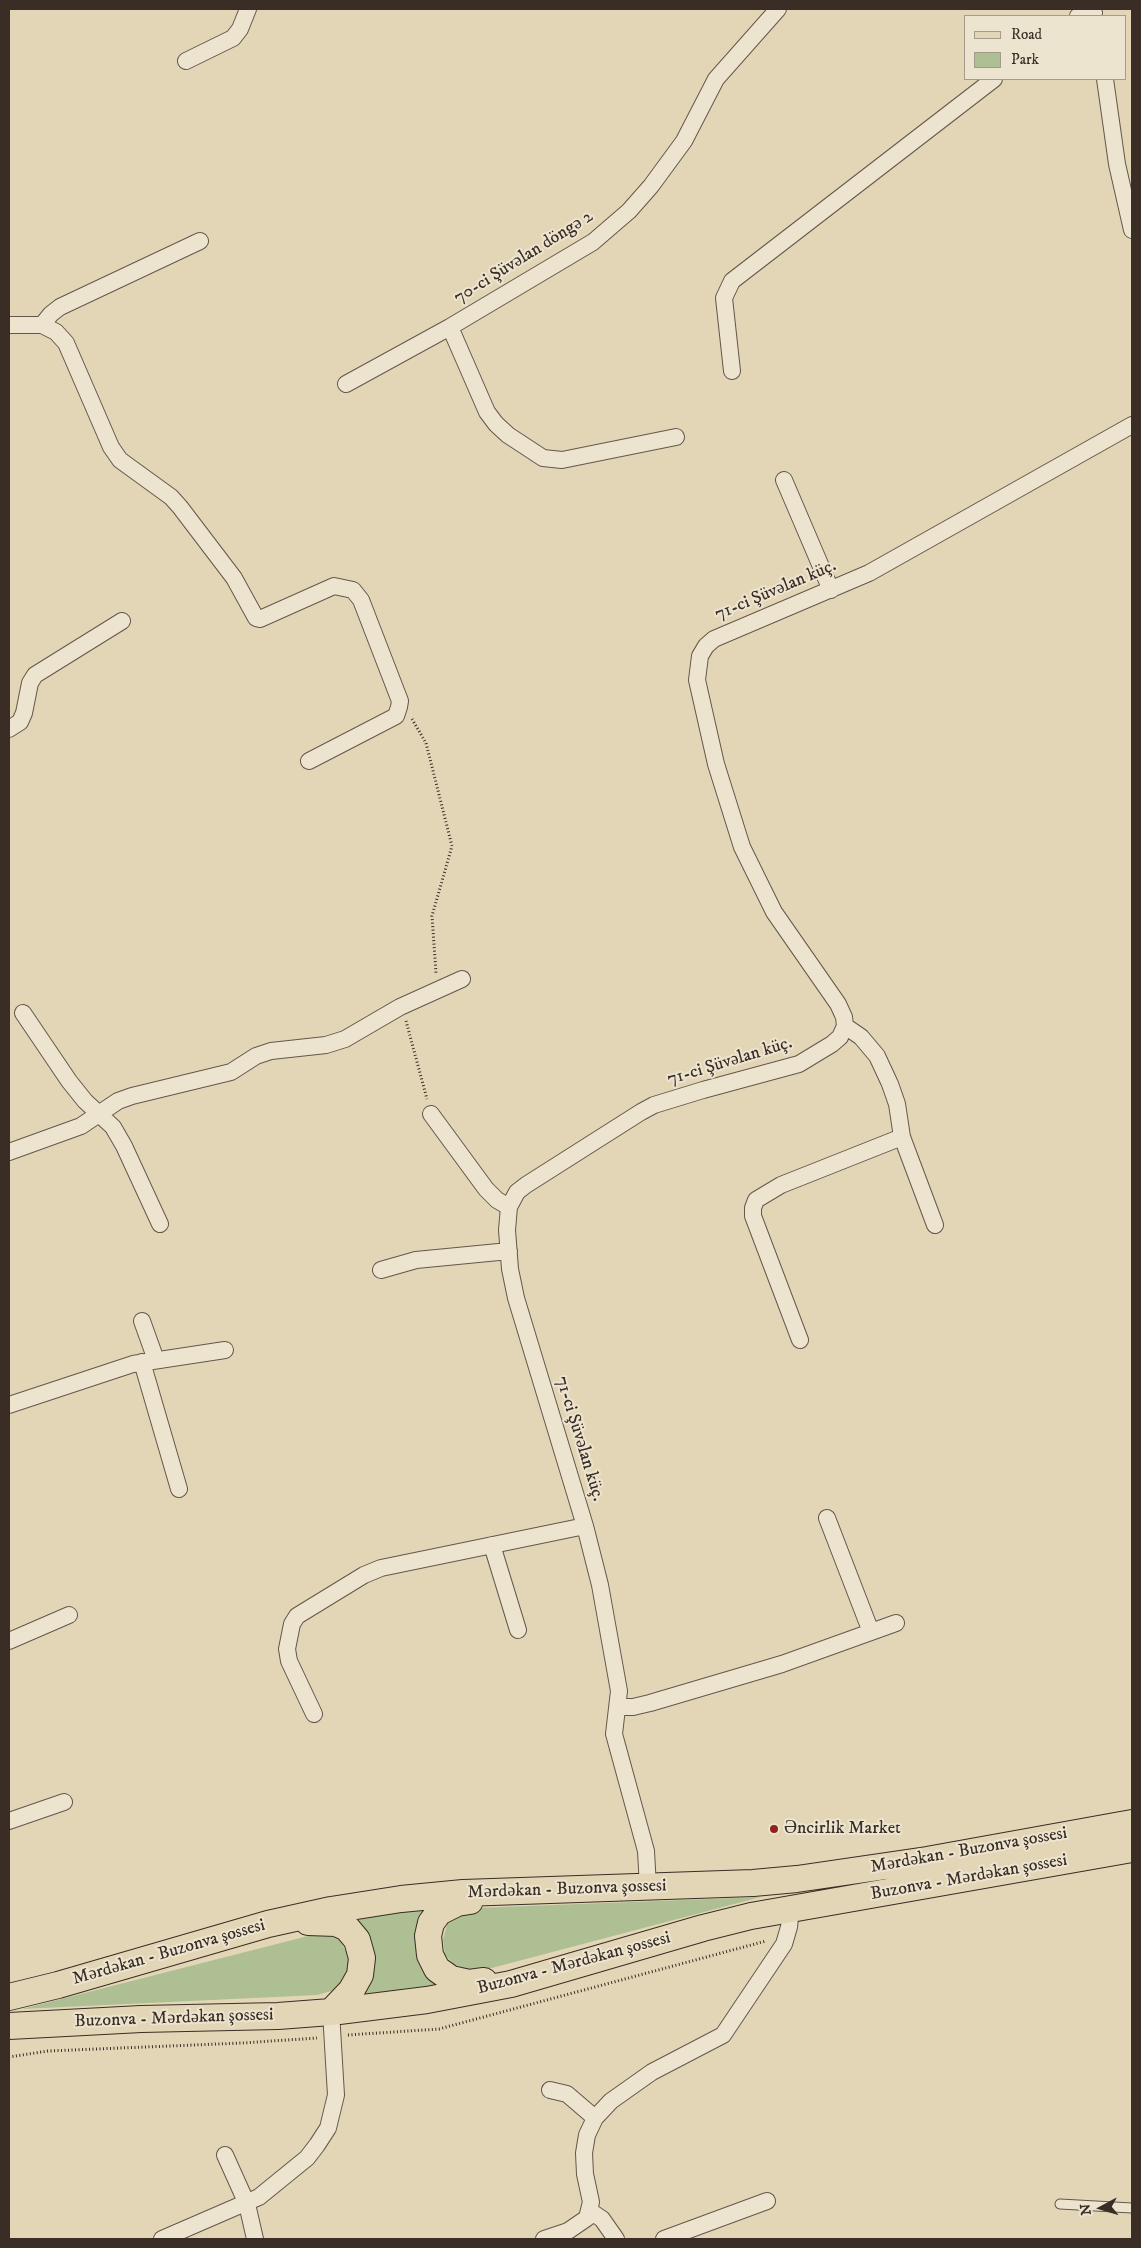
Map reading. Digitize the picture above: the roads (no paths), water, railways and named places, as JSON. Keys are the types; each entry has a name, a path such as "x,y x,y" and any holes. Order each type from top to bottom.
{"main road":[{"name":"Mərdəkan - Buzonva şossesi","path":"9,1997 58,1985 268,1924 332,1910 401,1899 542,1889 648,1887 797,1879 927,1860 1132,1823"},
{"name":"Buzonva - Mərdəkan şossesi","path":"9,2026 330,2012 477,1992 550,1974 703,1928 791,1908 1132,1850"},
{"path":"542,1889 457,1903 439,1912 431,1923 428,1936 430,1955 437,1969 451,1980 469,1983 550,1974"},
{"path":"268,1924 336,1923 347,1928 357,1940 362,1958 360,1975 351,1991 330,2012"}],"street":[{"path":"186,60 233,38 240,29 248,9"},
{"name":"70-ci Şüvəlan döngə 2","path":"346,384 450,327 593,242 629,211 674,157 716,79 778,9"},
{"path":"732,371 724,298 732,280 993,80"},
{"path":"1105,80 1117,164 1132,230"},
{"path":"42,325 60,307 200,241"},
{"path":"9,324 42,325 56,332 66,343 111,447 120,460 171,498 180,507 234,578 256,618 264,617 334,586 353,590 361,600 400,701 399,708 396,716 309,761"},
{"path":"450,327 488,412 496,424 508,435 543,458 562,460 676,437"},
{"name":"71-ci Şüvəlan küç.","path":"648,1887 646,1851 614,1734 614,1721 618,1707 619,1691 602,1595 585,1526 516,1298 507,1230 509,1206 517,1192 526,1185 641,1112 695,1093 799,1064 832,1044 840,1037 845,1026 838,1004 774,912 742,847 716,764 697,680 700,656 706,646 714,638 831,590 910,552 1132,426"},
{"path":"784,480 831,590"},
{"path":"9,729 20,722 30,683 35,674 122,621"},
{"path":"9,1152 81,1126 100,1115 118,1101 231,1072 256,1056 271,1051 326,1045 345,1039 400,1007 462,979"},
{"path":"23,1013 69,1082 113,1127 124,1146 160,1224"},
{"path":"845,1026 861,1037 877,1056 890,1084 897,1104 902,1137 934,1225"},
{"path":"431,1114 486,1189 497,1200 509,1206"},
{"path":"800,1340 753,1216 752,1208 756,1200 781,1185 902,1137"},
{"path":"381,1270 416,1260 509,1251"},
{"path":"142,1321 149,1361 179,1489"},
{"path":"9,1405 149,1361 226,1350"},
{"path":"827,1518 871,1632"},
{"path":"314,1714 289,1661 287,1649 292,1624 297,1616 364,1575 381,1568 585,1526"},
{"path":"492,1545 518,1630"},
{"path":"9,1641 69,1615"},
{"path":"618,1707 650,1704 782,1664 896,1623"},
{"path":"9,1822 64,1802"},
{"path":"544,2239 580,2224 587,2218 590,2211 584,2153 587,2135 595,2118 612,2101 652,2072 723,2035 784,1944 789,1928 791,1908"},
{"path":"162,2239 247,2204 274,2186 307,2158 328,2128 336,2095 330,2012"},
{"path":"550,2090 567,2094 595,2118"},
{"path":"225,2156 247,2204 255,2239"},
{"path":"664,2239 767,2200"},
{"path":"590,2211 602,2219 616,2239"}],"lane":[{"path":"1060,2204 1132,2208"}],"place":[{"name":"Əncirlik Market","path":"774,1829"}]}
